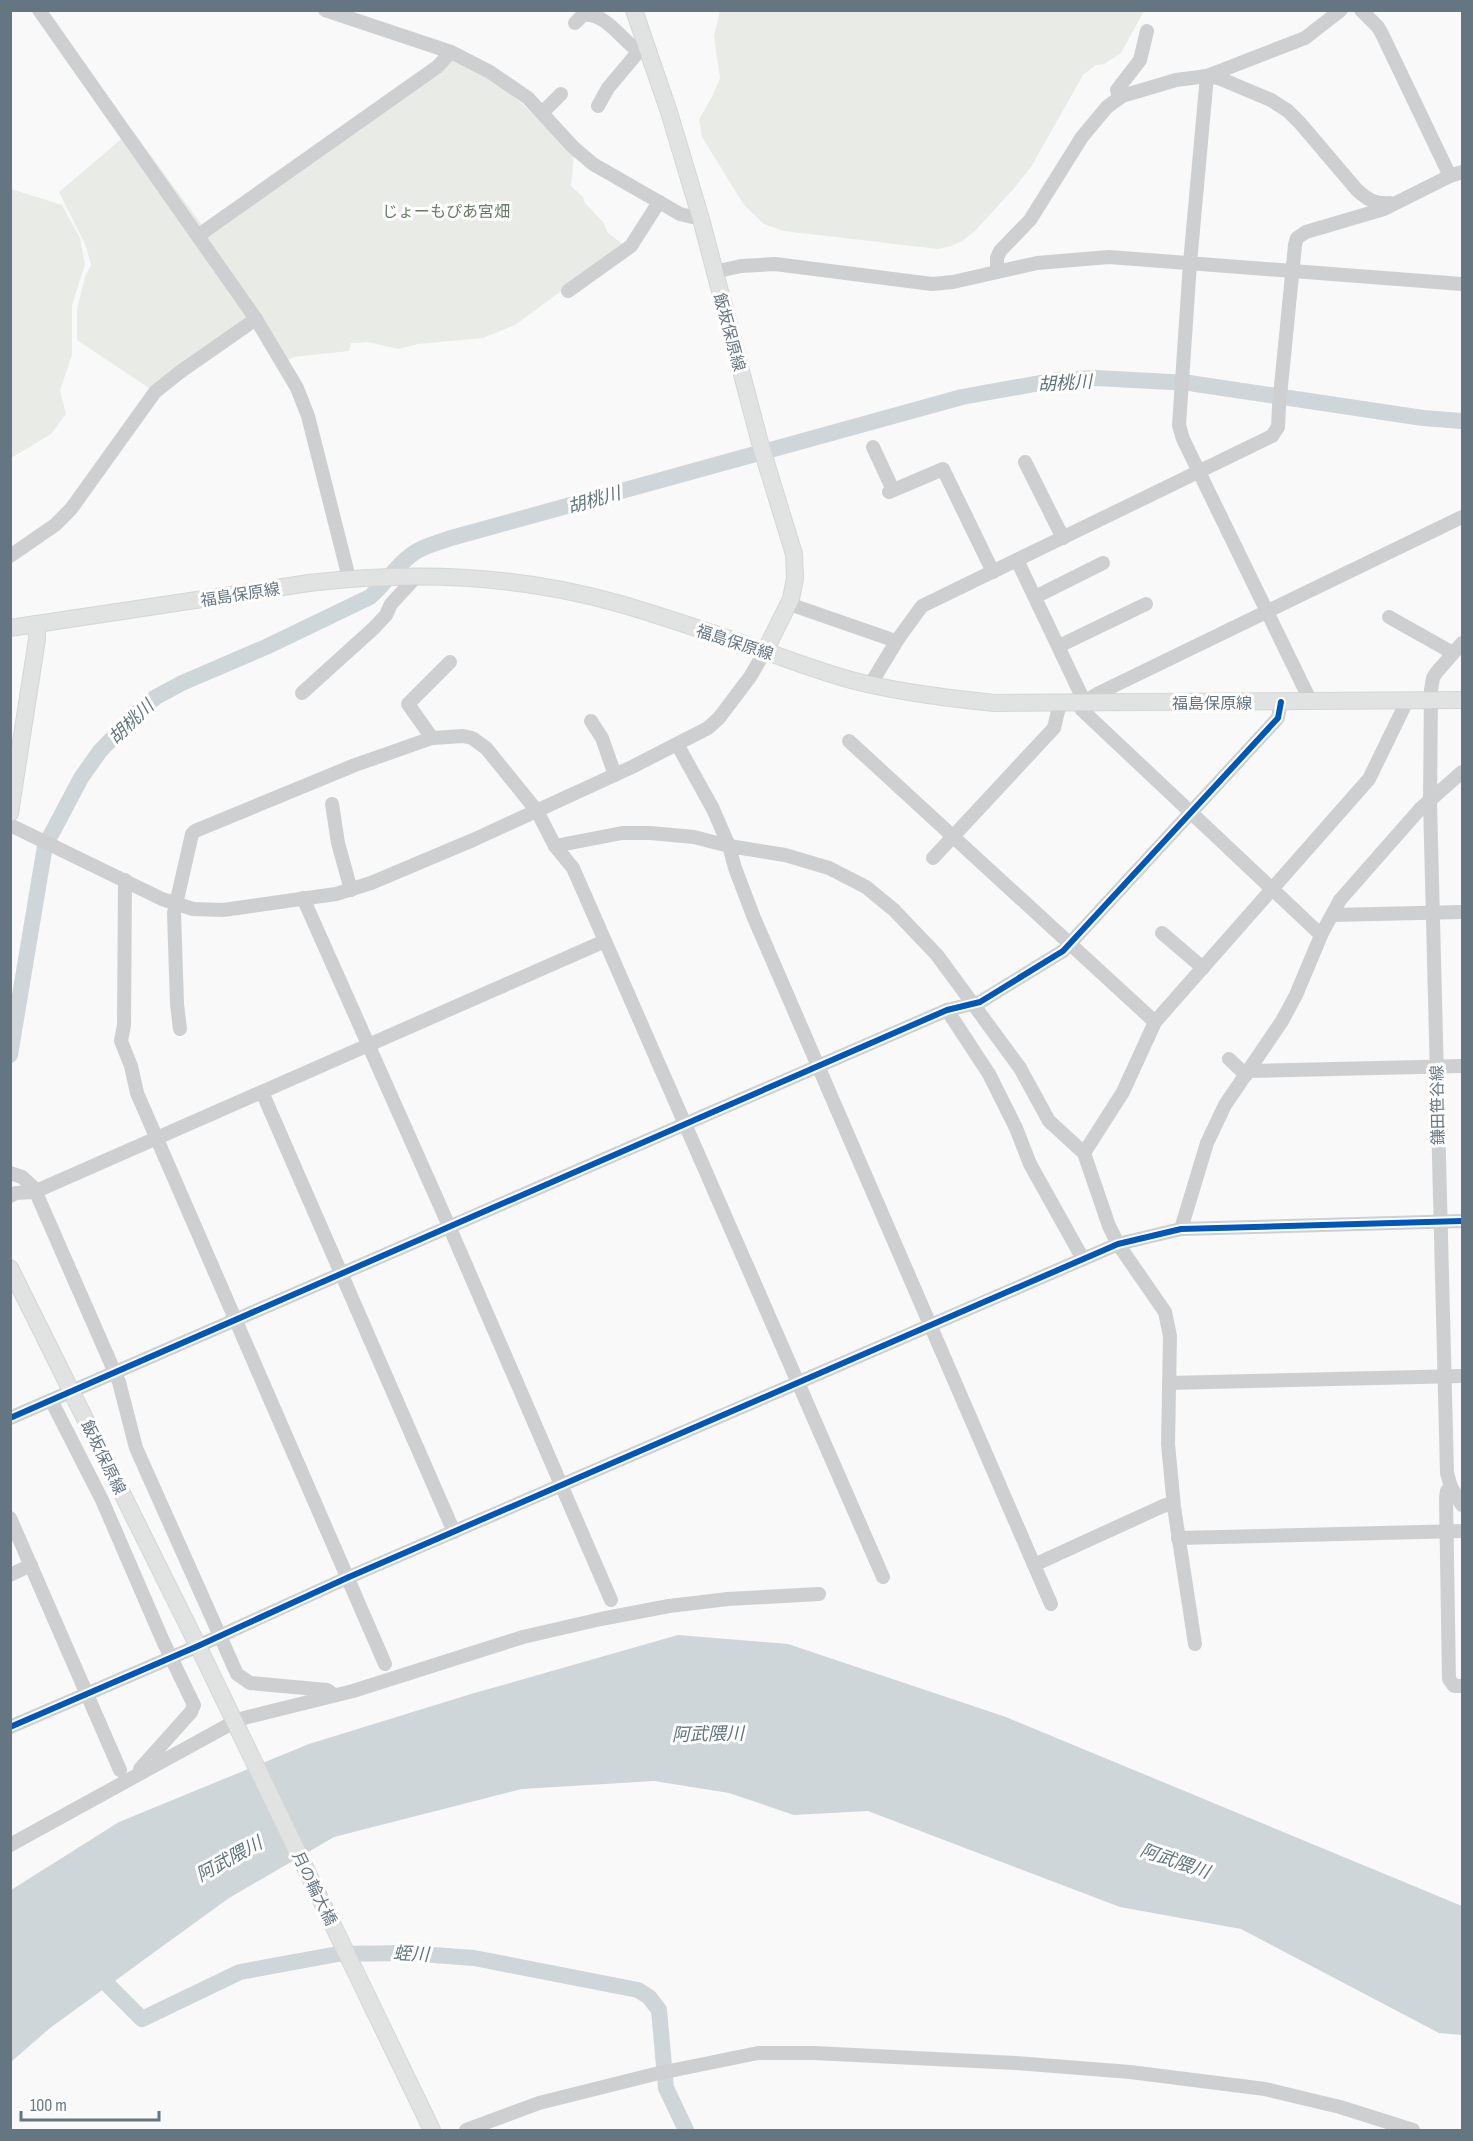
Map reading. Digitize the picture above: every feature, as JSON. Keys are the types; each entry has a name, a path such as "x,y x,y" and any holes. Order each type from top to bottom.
{"main road":[{"name":"飯坂保原線","path":"634,10 644,51 669,112 760,443 794,554 795,578 789,604 765,651"},
{"name":"福島保原線","path":"10,628 349,578 412,577 495,581 549,588 616,603 814,669 870,685 920,695 994,703 1462,700"},
{"path":"10,813 37,639 37,624"},
{"name":"飯坂保原線","path":"10,1268 198,1646"},
{"name":"月の輪大橋","path":"198,1646 432,2130"}],"street":[{"path":"39,10 199,235 280,358 304,403 349,578"},
{"path":"325,10 452,52 503,80 528,98 593,164 680,214 700,219"},
{"path":"997,272 997,258 1000,251 1030,220 1082,137 1107,107 1119,98 1176,80 1207,76 1305,38 1341,10"},
{"path":"870,685 898,639 922,606 1272,436 1276,431 1296,240 1301,234 1368,207 1384,209 1392,203 1456,174 1378,27 1361,10"},
{"path":"575,23 583,15 592,15 607,24 631,46 644,51 608,88 598,106"},
{"path":"1119,98 1117,90 1140,60 1147,31"},
{"path":"199,235 437,67 452,52"},
{"path":"1207,76 1244,88 1271,100 1288,111 1357,190 1368,207"},
{"path":"1207,76 1190,263 1179,425 1198,471 1311,702"},
{"path":"542,113 561,94"},
{"path":"568,291 631,246 659,202"},
{"path":"714,272 741,266 775,264 932,284 953,282 1049,262 1109,257 1462,284"},
{"path":"10,556 55,525 71,509 155,392 256,319"},
{"path":"873,447 891,491 943,469 993,572"},
{"path":"1025,462 1062,538"},
{"path":"1321,935 1082,710 1084,703 1099,693 1462,517"},
{"path":"1017,560 1084,703"},
{"path":"1035,597 1103,563"},
{"path":"302,693 374,628 386,615 391,604 412,577"},
{"path":"789,604 893,640 898,639"},
{"path":"1059,646 1146,604"},
{"path":"1389,617 1458,648"},
{"name":"鎌田笹谷線","path":"1458,648 1433,678 1430,801 1447,1473 1450,1487 1462,1505"},
{"path":"10,825 175,904 193,909 223,910 336,894 351,890 537,811 708,728 750,677 765,651"},
{"path":"432,738 408,704 450,662"},
{"path":"1084,1153 1123,1092 1155,1022 1369,779 1407,701"},
{"path":"10,1418 947,1010 973,1005 1063,951 1278,718 1281,702"},
{"path":"933,858 1054,728 1060,703"},
{"path":"591,721 602,738 615,775"},
{"path":"180,1029 177,1004 175,904 192,834 195,831 355,765 432,738 463,736 479,742 537,811 555,846 573,867 580,881 883,1577"},
{"path":"849,741 1155,1022"},
{"path":"677,744 703,789 729,846 754,918 1050,1604"},
{"path":"1181,1229 1207,1143 1225,1105 1287,1012 1321,935 1340,900 1420,809 1462,772"},
{"path":"332,804 338,843 351,890"},
{"path":"555,846 622,833 679,835 785,855 829,868 866,886 894,910 937,954 1020,1068 1049,1121 1084,1153 1105,1218 1118,1244 1161,1306 1168,1321 1168,1444 1173,1503 1195,1644"},
{"path":"124,880 124,1018 121,1041 131,1066 137,1093 385,1664"},
{"path":"303,898 611,1600"},
{"path":"1332,915 1462,912"},
{"path":"1162,933 1203,968"},
{"path":"10,1196 16,1193 34,1192 605,941"},
{"path":"947,1010 990,1074 1016,1128 1030,1164 1083,1259"},
{"path":"1229,1059 1248,1073 1462,1066"},
{"path":"262,1092 454,1532"},
{"path":"10,1173 22,1177 34,1188 115,1373 124,1398 136,1448 237,1674 246,1681 327,1690 334,1695"},
{"path":"10,1727 198,1646 349,1577 1118,1244 1181,1229 1462,1221"},
{"path":"1169,1383 1462,1377"},
{"path":"51,1400 102,1500 162,1641 194,1705 138,1774"},
{"path":"1450,1487 1446,1498 1449,1679 1452,1685 1462,1686"},
{"path":"1034,1565 1173,1503"},
{"path":"10,1518 120,1770"},
{"path":"1178,1538 1462,1531"},
{"path":"10,1575 31,1565"},
{"path":"10,1845 234,1722 334,1695 523,1637 601,1619 669,1606 728,1599 819,1594"},
{"path":"466,2130 539,2103 655,2074 758,2053 814,2053 1015,2063 1130,2072 1265,2089 1340,2107 1413,2130"}],"green space":[{"path":"720,10 1144,11 1121,53 1104,64 1096,65 1083,75 1031,167 1016,186 975,231 962,241 938,249 784,231 764,224 744,205 702,137 699,119 720,78 714,36"},
{"name":"じょーもぴあ宮畑","path":"443,56 491,79 528,110 574,155 571,186 603,222 608,233 624,245 515,325 483,338 418,344 399,349 368,342 351,343 349,351 294,357 277,364 253,326 198,354 149,388 77,340 77,309 85,277 91,265 86,246 59,192 132,130 202,225"},
{"path":"11,189 62,205 80,238 85,264 72,305 72,355 60,390 66,414 51,434 11,458"}],"water":[{"name":"阿武隈川","path":"678,1635 788,1644 1006,1717 1462,1906 1462,2035 1439,2033 1241,1929 1120,1907 868,1811 794,1815 729,1793 654,1781 522,1789 334,1837 229,1898 50,2028 11,2062 11,1890 119,1822 309,1744 471,1694"}],"waterway":[{"name":"胡桃川","path":"10,1055 45,846 81,778 100,751 156,697 370,597 405,560 425,547 962,397 1057,380 1096,378 1189,383 1423,418 1462,421"},
{"name":"蛭川","path":"93,1970 142,2019 240,1972 338,1954 406,1953 474,1958 638,1990 649,1997 659,2010 666,2088 686,2130"}],"cycle path":[{"path":"10,1418 947,1010 980,1002 1063,951 1278,718 1281,702"},
{"path":"10,1727 198,1646 349,1577 1118,1244 1181,1229 1462,1221"}]}
